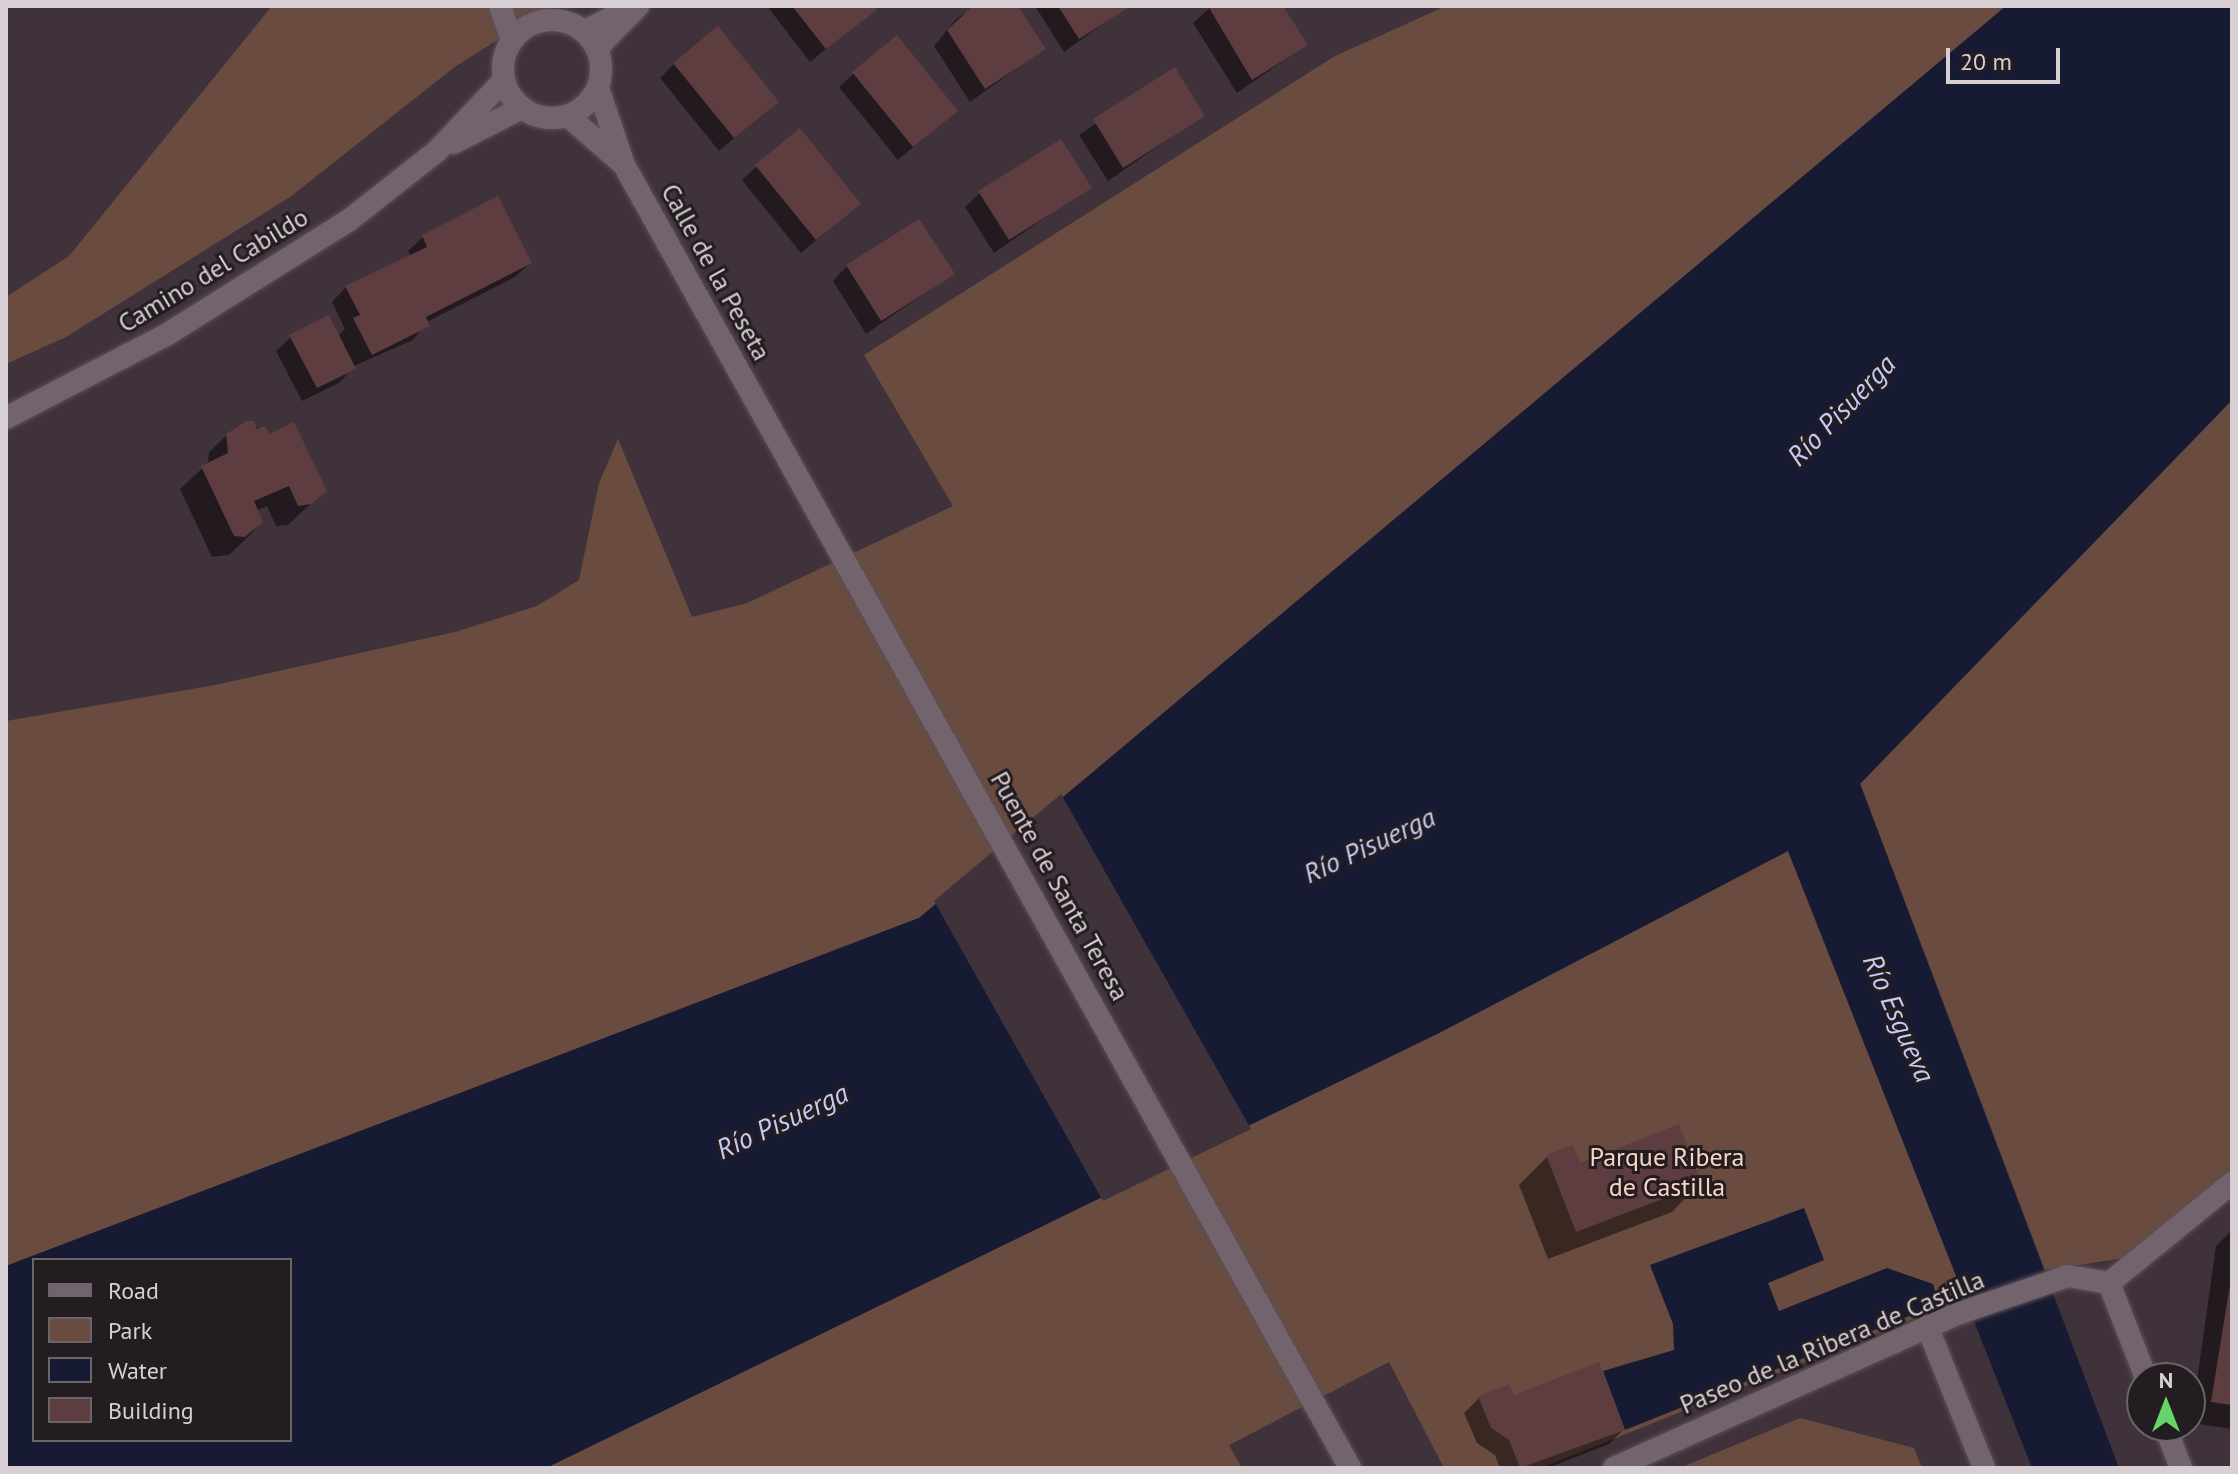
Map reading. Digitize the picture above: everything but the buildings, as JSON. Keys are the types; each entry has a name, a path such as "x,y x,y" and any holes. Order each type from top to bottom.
{"main road":[{"path":"500,6 512,40"},
{"path":"522,6 539,21"},
{"path":"591,40 636,6"},
{"path":"539,21 563,21 591,40 601,61 598,88 568,116 536,116 522,108 504,80 502,66 512,40 539,21"},
{"name":"Camino del Cabildo","path":"6,418 166,335 348,221 437,151 504,80"},
{"name":"Calle de la Peseta","path":"598,88 624,165 761,407"},
{"name":"Camino del Cabildo","path":"437,151 522,108"},
{"name":"Calle de la Peseta","path":"568,116 624,165"},
{"name":"Puente de Santa Teresa","path":"761,407 1350,1468"},
{"path":"2140,1362 2109,1283 2232,1183"},
{"name":"Paseo de la Ribera de Castilla","path":"1614,1468 1957,1314 2068,1276 2109,1283"},
{"path":"1927,1326 1984,1468"},
{"path":"2171,1442 2181,1468"}],"green space":[{"path":"272,6 552,6 456,66 290,197 66,337 6,364 6,297 69,256"},
{"path":"1446,6 2006,6 919,918 6,1266 6,721 215,685 455,632 537,606 579,580 599,483 618,439 692,617 747,603 953,506 864,355 1335,56"},
{"path":"2232,400 2232,1169 2124,1258 2045,1270 1860,783"},
{"name":"Parque Ribera de Castilla","path":"1788,850 1965,1298 1541,1468 1444,1468 1389,1362 1229,1445 1242,1468 546,1468 1439,1033"},
{"path":"1800,1418 1914,1448 1922,1468 1680,1468"}],"water":[{"path":"2006,6 2232,6 2232,400 1860,784 2119,1468 2032,1468 1788,851 1439,1033 546,1468 6,1468 6,1266 919,918"},
{"path":"1804,1208 1824,1260 1768,1283 1779,1311 1887,1268 1933,1284 1939,1304 1625,1430 1603,1371 1674,1350 1673,1324 1650,1265"}],"pier":[{"path":"1061,794 1251,1129 1103,1201 934,901"}],"water label":[{"name":"Río Pisuerga","path":"1841,410"},
{"name":"Río Pisuerga","path":"1369,845"},
{"name":"Río Esgueva","path":"1899,1018"},
{"name":"Río Pisuerga","path":"782,1121"}]}
